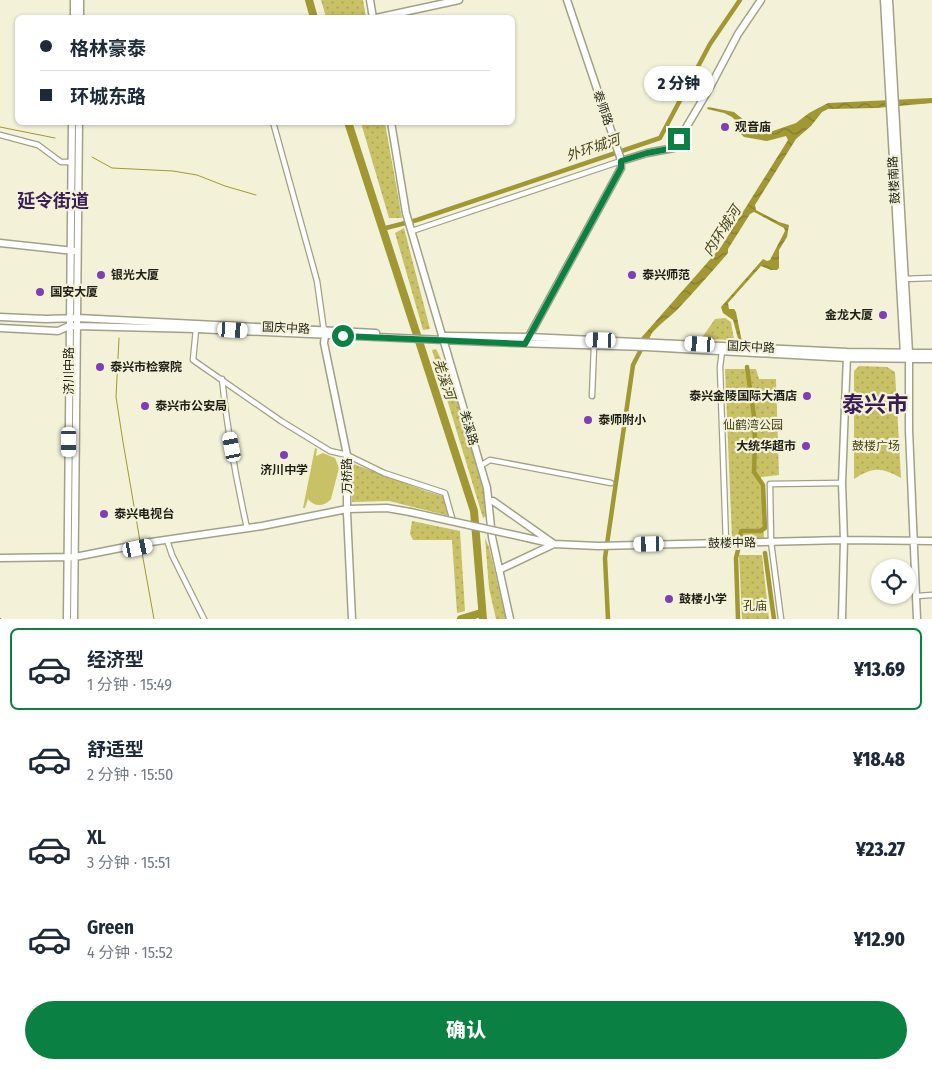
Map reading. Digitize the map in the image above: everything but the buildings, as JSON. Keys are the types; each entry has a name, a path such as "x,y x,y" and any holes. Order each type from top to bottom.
{"street":[{"path":"74,0 74,15"},
{"path":"80,0 80,15"},
{"path":"370,0 373,15"},
{"path":"388,15 458,0"},
{"name":"泰师路","path":"567,0 620,159"},
{"path":"412,231 620,159 674,148 709,89 738,34 760,0"},
{"name":"鼓楼南路","path":"884,0 894,110 907,355 917,619"},
{"name":"鼓楼南路","path":"889,0 893,97"},
{"name":"济川中路","path":"72,125 74,251"},
{"name":"济川中路","path":"67,619 71,559 74,251 79,125"},
{"path":"274,125 317,281 324,332"},
{"name":"羌溪路","path":"391,125 406,213 445,338 491,501 495,537 510,619"},
{"path":"0,135 38,145 61,162 72,162"},
{"path":"527,340 621,168 620,159"},
{"path":"0,243 74,251"},
{"path":"902,279 932,278"},
{"name":"国庆中路","path":"0,317 196,329 324,332"},
{"path":"0,328 58,331 73,322"},
{"name":"国庆中路","path":"73,322 431,338 647,344 847,355"},
{"path":"196,329 193,360 251,401 330,451 347,455 384,473 445,493 452,518"},
{"name":"万桥路","path":"324,332 324,343 347,455 347,511 352,619"},
{"name":"国庆中路","path":"527,340 594,346 636,344"},
{"name":"国庆中路","path":"647,344 722,351 847,355 932,353"},
{"path":"592,396 594,346"},
{"path":"722,351 720,367 726,543"},
{"path":"842,619 844,543 842,483 847,355"},
{"name":"国庆中路","path":"907,355 932,359"},
{"path":"222,379 235,476 247,528"},
{"path":"482,465 490,460 610,483"},
{"path":"781,619 771,544 770,484 842,483"},
{"path":"491,501 552,545"},
{"name":"羌溪路","path":"491,501 489,522 514,619"},
{"path":"167,542 347,511 388,508 574,549 771,544"},
{"path":"493,512 500,509 539,536 534,541"},
{"path":"0,558 71,559 151,544 247,532 347,511"},
{"path":"501,567 536,548 534,541"},
{"name":"鼓楼中路","path":"606,547 726,543 913,544 932,541"},
{"path":"167,542 204,619"},
{"path":"501,567 552,545"},
{"name":"济川中路","path":"71,559 74,619"},
{"path":"917,596 932,595"}],"green space":[{"path":"321,0 363,0 366,15 325,15"},
{"path":"362,125 385,125 402,218 389,218"},
{"path":"404,228 430,329 423,330 395,233"},
{"path":"725,318 731,322 734,340 701,339 715,319"},
{"path":"436,349 449,375 484,492 486,516 483,518 432,350"},
{"name":"鼓楼广场","path":"859,366 887,367 895,372 901,478 882,470 877,470 867,472 854,479 854,371"},
{"name":"仙鹤湾公园","path":"725,369 756,369 759,379 776,379 779,475 761,477 764,538 732,539"},
{"path":"315,448 317,449 316,456 323,453 335,458 339,468 331,499 325,504 316,505 308,499 305,508 303,508"},
{"path":"351,463 443,496 449,516 389,501 352,502"},
{"path":"412,521 460,531 465,611 457,613 452,540 413,540 410,534"},
{"path":"485,538 489,547 506,619 496,619 489,588"},
{"name":"孔庙","path":"739,555 762,555 769,619 742,619"}],"water":[{"path":"932,98 932,103 876,108 828,109 822,112 811,126 796,139 755,205 756,210 789,225 787,237 779,250 779,268 771,270 761,266 728,303 729,309 734,309 736,312 742,342 739,342 733,320 723,313 721,307 763,259 770,260 785,231 784,228 754,212 750,214 728,249 728,253 676,311 648,338 641,338 721,247 788,140 786,136 767,141 744,137 740,133 738,123 732,117 707,109 708,107 734,112 750,125 767,133 796,123 809,113 828,103"}],"waterway":[{"name":"羌溪河","path":"309,0 313,15"},
{"name":"外环城河","path":"382,229 417,220 660,138 710,44 740,0"},
{"name":"羌溪河","path":"349,125 474,511 483,619"},
{"path":"0,127 55,138"},
{"path":"92,157 112,168 173,171 197,175 256,195"},
{"name":"内环城河","path":"608,619 605,558 633,365 649,334"},
{"path":"119,338 116,397 140,541"},
{"path":"740,537 741,531 760,531 765,528 763,485 754,472 754,416 747,367"},
{"path":"141,547 154,619"},
{"path":"738,550 736,558 738,619"},
{"path":"765,553 774,619"},
{"path":"461,619 481,613"}],"place":[{"name":"观音庙","path":"725,127"},
{"name":"银光大厦","path":"101,275"},
{"name":"泰兴师范","path":"632,275"},
{"name":"国安大厦","path":"40,292"},
{"name":"金龙大厦","path":"883,315"},
{"name":"泰兴市检察院","path":"100,367"},
{"name":"泰兴金陵国际大酒店","path":"807,396"},
{"name":"泰兴市公安局","path":"145,406"},
{"name":"泰师附小","path":"588,420"},
{"name":"大统华超市","path":"806,446"},
{"name":"济川中学","path":"284,455"},
{"name":"泰兴电视台","path":"104,514"},
{"name":"鼓楼小学","path":"669,599"}],"district":[{"name":"延令街道","path":"53,201"},
{"name":"泰兴市","path":"875,404"}],"route":[{"path":"343,336 525,344 621,168 621,161 647,153 674,148 679,139"}]}
